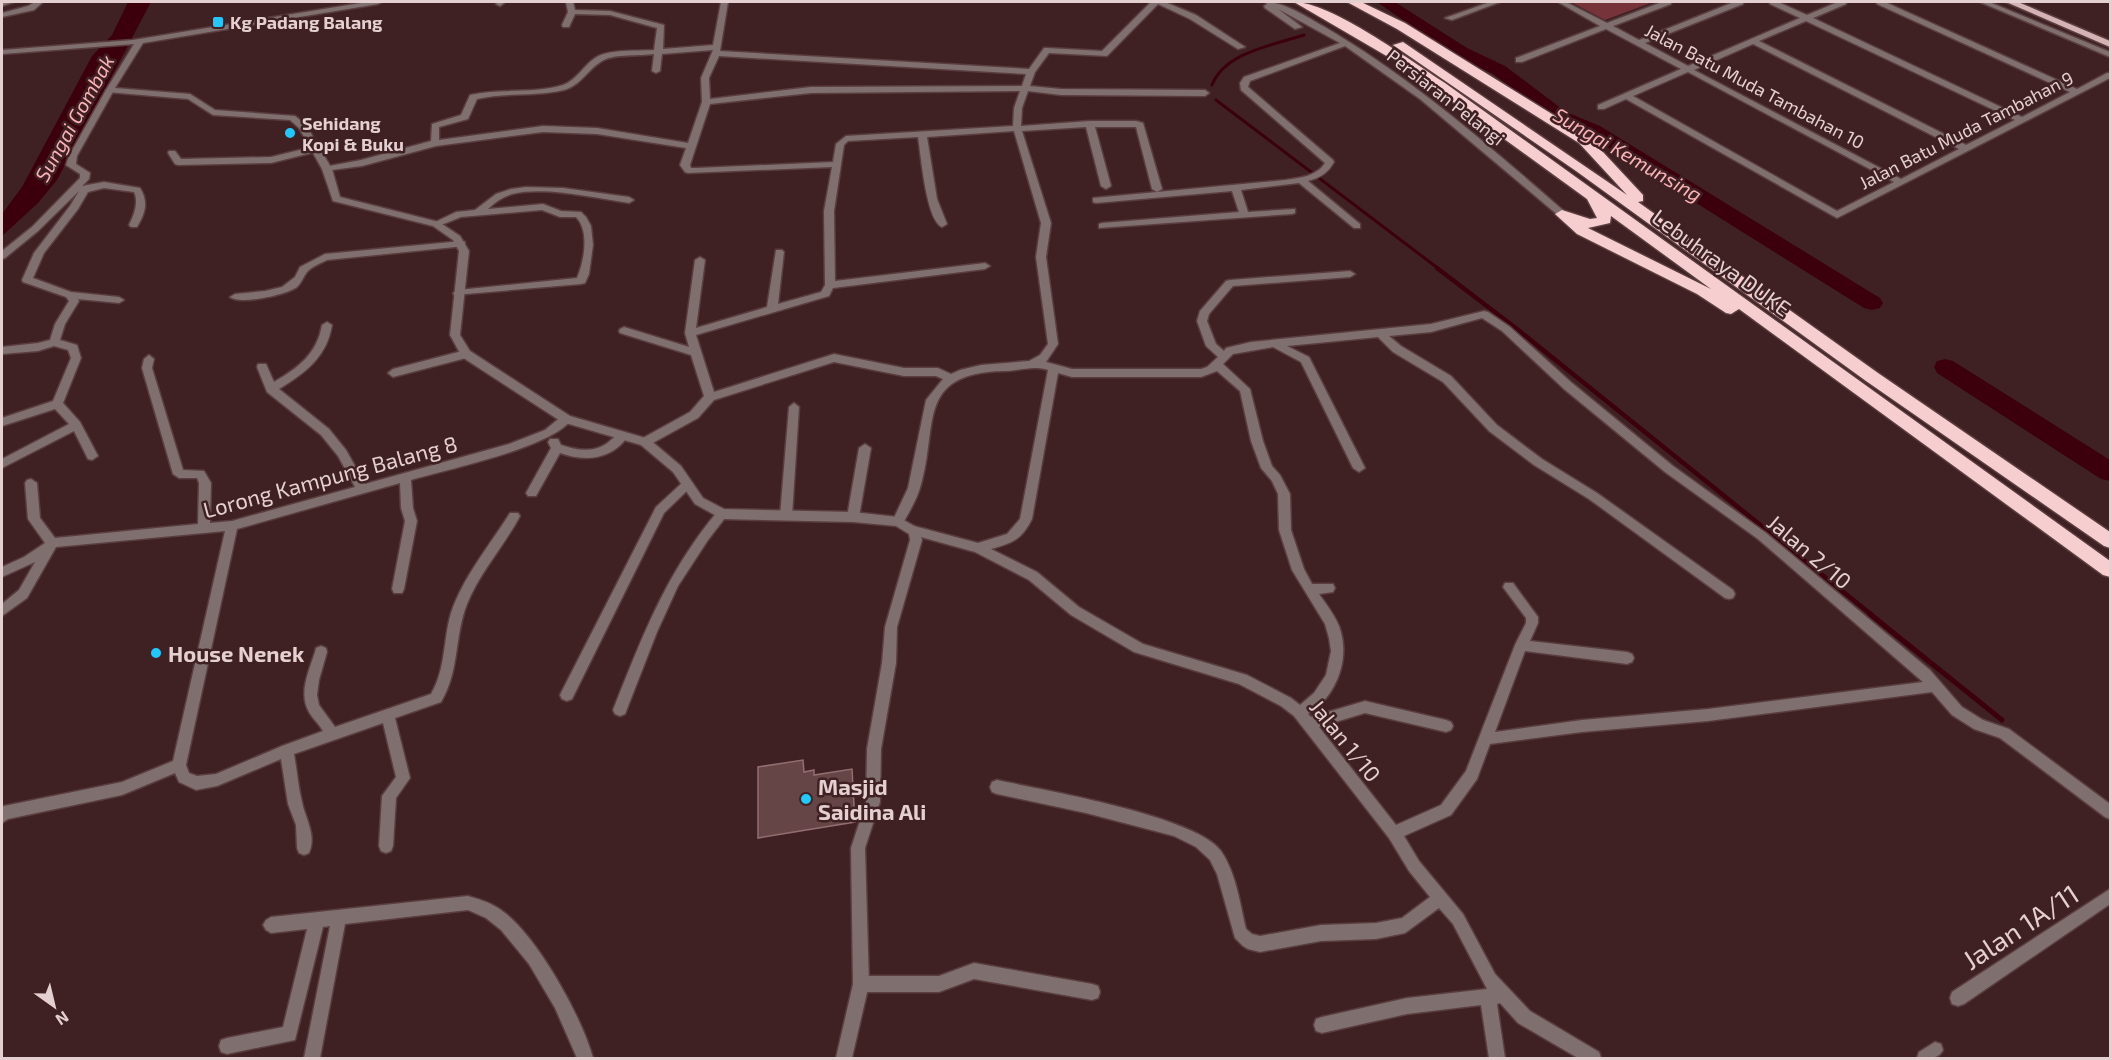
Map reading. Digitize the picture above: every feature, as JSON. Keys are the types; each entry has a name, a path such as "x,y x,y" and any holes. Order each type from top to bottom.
{"highway":[{"name":"Lebuhraya DUKE","path":"1299,2 1386,50 1677,254 1975,476 2110,570"},
{"name":"Lebuhraya DUKE","path":"1322,2 1403,47 1478,96 1848,360 2110,541"},
{"path":"1353,2 1401,26 1587,142 1632,193 1848,360"},
{"path":"1562,214 1589,224 1605,220 1603,213 1586,191"},
{"path":"1562,214 1582,231 1702,290 1825,366"}],"main road":[{"path":"2011,2 2110,44"},
{"path":"2031,2 2110,35"}],"street":[{"path":"2,4 10,2"},
{"path":"2,15 31,8 39,2"},
{"path":"2,52 137,41 378,2"},
{"path":"566,25 572,12 570,2"},
{"path":"724,2 716,50 705,78 706,102 685,165 688,170 837,164"},
{"path":"110,90 190,97 213,112 292,118 303,127 327,169 336,199 435,224 462,244 464,251 455,335 466,354 566,419 645,442 677,469 699,501 722,514 853,517 898,522 914,488 931,400 949,378 961,371 985,367 1018,368 1038,363 1049,355 1053,344 1041,257 1046,223 1017,128 1018,108 1031,72 1047,50 1104,54 1155,2"},
{"path":"1160,2 1193,17 1241,47"},
{"path":"1263,2 1298,27"},
{"name":"Persiaran Pelangi","path":"1269,2 1321,27 1418,91 1562,214"},
{"path":"1449,18 1496,2"},
{"name":"Jalan Batu Muda Tambahan 10","path":"1562,2 1900,182"},
{"path":"1519,60 1668,2"},
{"path":"1639,43 1740,2"},
{"path":"1773,2 2021,120"},
{"path":"1601,107 1843,2"},
{"path":"1880,2 2077,92"},
{"path":"1984,2 2110,55"},
{"path":"572,12 610,13 661,27 656,50 659,61 656,71"},
{"path":"119,300 70,295 27,280 39,252 71,215 85,173 71,165 73,156 137,41"},
{"path":"1753,41 1966,149"},
{"path":"1096,200 1236,189 1303,180 1324,169 1330,162 1244,87 1244,83 1247,79 1346,44"},
{"path":"435,143 435,126 465,117 473,98 564,86 583,77 600,58 656,50 716,50 1031,72"},
{"name":"Jalan Batu Muda Tambahan 9","path":"1627,96 1837,215 2110,75"},
{"path":"706,102 811,90 1025,88 1061,92 1205,93"},
{"path":"1090,124 1106,186"},
{"path":"690,333 825,294 830,285 829,211 840,144 846,140 1090,124 1140,125 1157,189"},
{"path":"327,169 362,163 435,143 543,129 597,131 691,146"},
{"path":"922,134 932,199 942,224"},
{"path":"172,153 178,162 271,160 316,149"},
{"path":"1303,180 1357,226"},
{"path":"2,256 26,237 64,197 81,189 104,185 136,190 141,197 139,215 134,225"},
{"path":"1236,189 1245,214"},
{"path":"477,213 500,195 518,191 555,190 629,200"},
{"path":"435,224 459,214 543,207 560,214 578,214 584,218 591,250 583,280 458,293"},
{"path":"1102,226 1292,211"},
{"path":"26,237 50,240"},
{"path":"235,297 267,294 294,285 301,278 303,269 325,257 462,244"},
{"path":"772,309 780,252"},
{"path":"700,260 690,333 710,397"},
{"path":"830,285 985,266"},
{"path":"1303,718 1325,693 1337,656 1332,626 1298,570 1285,530 1284,494 1276,478 1267,468 1257,441 1245,388 1220,361 1211,346 1202,321 1204,313 1230,284 1350,274"},
{"path":"54,342 60,324 74,301 70,295"},
{"name":"Jalan 2/10","path":"1380,333 1451,325 1484,314 1506,329 1568,386 1670,469 1762,536 1925,674 1957,711 1979,725 2004,733 2110,812"},
{"path":"271,389 297,373 312,359 327,336 327,326"},
{"path":"624,331 695,352"},
{"path":"1038,363 1072,373 1181,375 1201,373 1240,349 1273,343 1380,333 1397,349 1443,376 1493,428 1538,462 1593,496 1729,594"},
{"path":"2,350 38,347 54,342 73,348 76,358 57,404 2,422"},
{"path":"1273,343 1305,360 1359,468"},
{"path":"393,373 466,354"},
{"path":"645,442 694,416 710,397 834,357 904,372 938,372 949,378"},
{"path":"149,359 147,368 179,474 200,474 205,483 204,530"},
{"path":"262,367 271,389 325,432 342,453 361,488"},
{"path":"978,548 1018,535 1026,519 1053,369"},
{"path":"57,404 76,425 92,456"},
{"path":"786,516 794,407"},
{"name":"Lorong Kampung Balang 8","path":"52,543 232,526 512,447 549,433 566,419"},
{"path":"2,464 76,425"},
{"path":"549,433 557,448 569,453 596,455 606,451 622,436"},
{"path":"532,493 557,448"},
{"path":"853,517 865,448"},
{"path":"398,589 411,528 405,478"},
{"path":"31,483 34,519 52,543"},
{"path":"567,695 660,510 687,485"},
{"path":"620,710 664,597 705,533 722,514"},
{"path":"232,526 179,765 183,777 196,783 217,780 287,750 388,717 436,698 444,688 453,626 461,603 514,516"},
{"name":"Jalan 1/10","path":"898,522 914,531 978,548 1034,576 1075,612 1139,648 1242,679 1286,702 1303,718 1394,833 1414,866 1458,919 1496,997 1593,1059"},
{"path":"843,1059 861,984 858,848 873,802 874,749 889,663 891,627 916,540 914,531"},
{"path":"2,572 28,560 52,543"},
{"path":"2,611 23,594 52,543"},
{"path":"1394,833 1446,810 1472,774 1521,645 1532,623 1532,617 1509,587"},
{"path":"1309,589 1329,588"},
{"path":"1521,645 1627,658"},
{"path":"321,652 310,695 314,707 327,720 332,735"},
{"path":"1485,739 1582,726 1708,715 1935,686"},
{"path":"1303,718 1365,707 1446,726"},
{"path":"386,846 389,796 403,778 388,717"},
{"path":"287,750 295,804 303,825 304,848"},
{"path":"2,816 4,813 122,788 179,765"},
{"path":"997,787 1086,806 1176,830 1201,842 1215,855 1224,872 1240,933 1248,941 1260,944 1321,933 1376,931 1405,925 1440,898"},
{"name":"Jalan 1A/11","path":"1958,998 2110,896"},
{"path":"271,925 468,903 495,915 528,949 563,1008 585,1059"},
{"path":"312,1059 339,918"},
{"path":"227,1046 289,1034 317,920"},
{"path":"861,984 939,984 974,970 1092,992"},
{"path":"1322,1025 1407,1006 1496,997 1497,1059"}],"shaded area":[{"path":"1571,2 1653,2 1605,20"}],"water":[{"name":"Sungai Gombak","path":"128,2 151,2 57,180 38,203 2,236 2,214 22,187 92,56 112,35"}],"building":[{"name":"Masjid Saidina Ali","path":"803,760 804,772 814,770 814,775 852,769 855,822 758,838 758,767"}],"waterway":[{"name":"Sungai Kemunsing","path":"1385,2 1461,52 1499,70 1560,116 1593,130 1872,303"},
{"path":"1212,85 1218,74 1239,57 1304,35"},
{"path":"1216,100 1439,269"},
{"path":"1437,268 1517,329 1872,615"},
{"name":"Sungai Kemunsing","path":"1945,367 2110,472"},
{"path":"1870,614 2002,720"}],"place":[{"name":"Kg Padang Balang","path":"218,22"},
{"name":"Sehidang Kopi & Buku","path":"290,133"},
{"name":"House Nenek","path":"156,653"},
{"name":"Masjid Saidina Ali","path":"806,799"}]}
